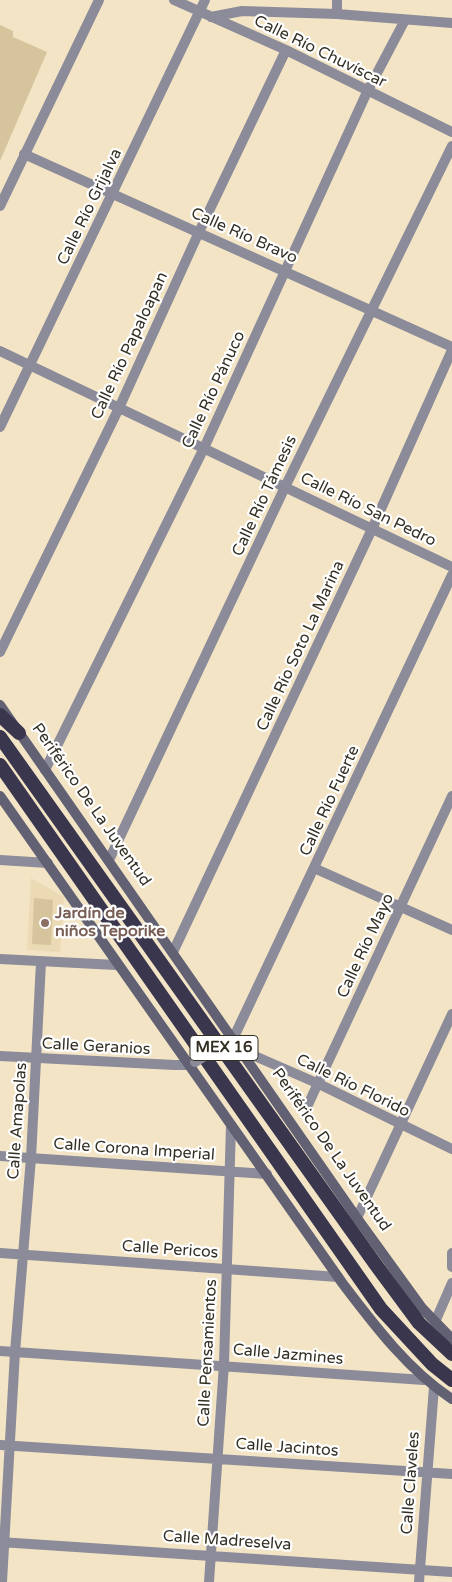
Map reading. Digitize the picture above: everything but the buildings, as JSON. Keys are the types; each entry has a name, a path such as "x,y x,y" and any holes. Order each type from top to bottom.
{"highway":[{"path":"0,715 19,732"},
{"name":"Periférico De La Juventud","path":"0,737 376,1265 419,1323 452,1354"},
{"name":"MEX 16","path":"0,765 382,1309 432,1364 452,1380"}],"main road":[{"name":"Periférico De La Juventud","path":"0,705 110,860 231,1040 241,1050 357,1218 435,1322 452,1339"},
{"path":"0,796 48,863 116,965 192,1064 231,1125 360,1307 424,1380 452,1399"}],"street":[{"path":"0,206 99,0"},
{"name":"Calle Río Chuvíscar","path":"174,0 286,50 452,132"},
{"name":"Calle Río Grijalva","path":"0,427 205,0"},
{"path":"337,14 338,0"},
{"path":"211,17 242,12 337,14 452,23"},
{"name":"Calle Río Pánuco","path":"45,770 204,448 368,92 405,20"},
{"name":"Calle Río Papaloapan","path":"0,652 119,408 199,232 286,50"},
{"name":"Calle Río Támesis","path":"110,860 285,487 370,310 452,146"},
{"name":"Calle Río Bravo","path":"24,154 286,271 452,348"},
{"name":"Calle Río Soto La Marina","path":"172,952 372,529 452,348"},
{"name":"Calle Río San Pedro","path":"0,351 452,567"},
{"name":"Calle Río Fuerte","path":"231,1040 452,576"},
{"name":"Calle Río Mayo","path":"306,1109 452,796"},
{"path":"0,860 48,863"},
{"path":"314,868 452,930"},
{"path":"0,959 116,965"},
{"name":"Calle Amapolas","path":"2,1582 5,1445 15,1352 31,1158 42,962"},
{"path":"357,1218 452,1014"},
{"path":"192,1064 231,1040"},
{"name":"Calle Río Florido","path":"241,1050 318,1084 401,1126 452,1149"},
{"name":"Calle Geranios","path":"0,1056 192,1064"},
{"name":"Calle Pensamientos","path":"209,1582 224,1364 231,1125"},
{"name":"Calle Corona Imperial","path":"0,1156 230,1170 267,1174"},
{"path":"452,1252 452,1266"},
{"name":"Calle Pericos","path":"0,1253 338,1277"},
{"path":"435,1322 452,1283"},
{"name":"Calle Jazmines","path":"0,1351 224,1364 424,1380"},
{"name":"Calle Claveles","path":"419,1582 434,1387"},
{"name":"Calle Jacintos","path":"5,1445 452,1474"},
{"name":"Calle Madreselva","path":"2,1542 452,1572"}],"shaded area":[{"name":"Jardín de niños Teporike","path":"31,878 64,897 60,952 27,950"}],"place":[{"name":"Jardín de niños Teporike","path":"45,923"}]}
